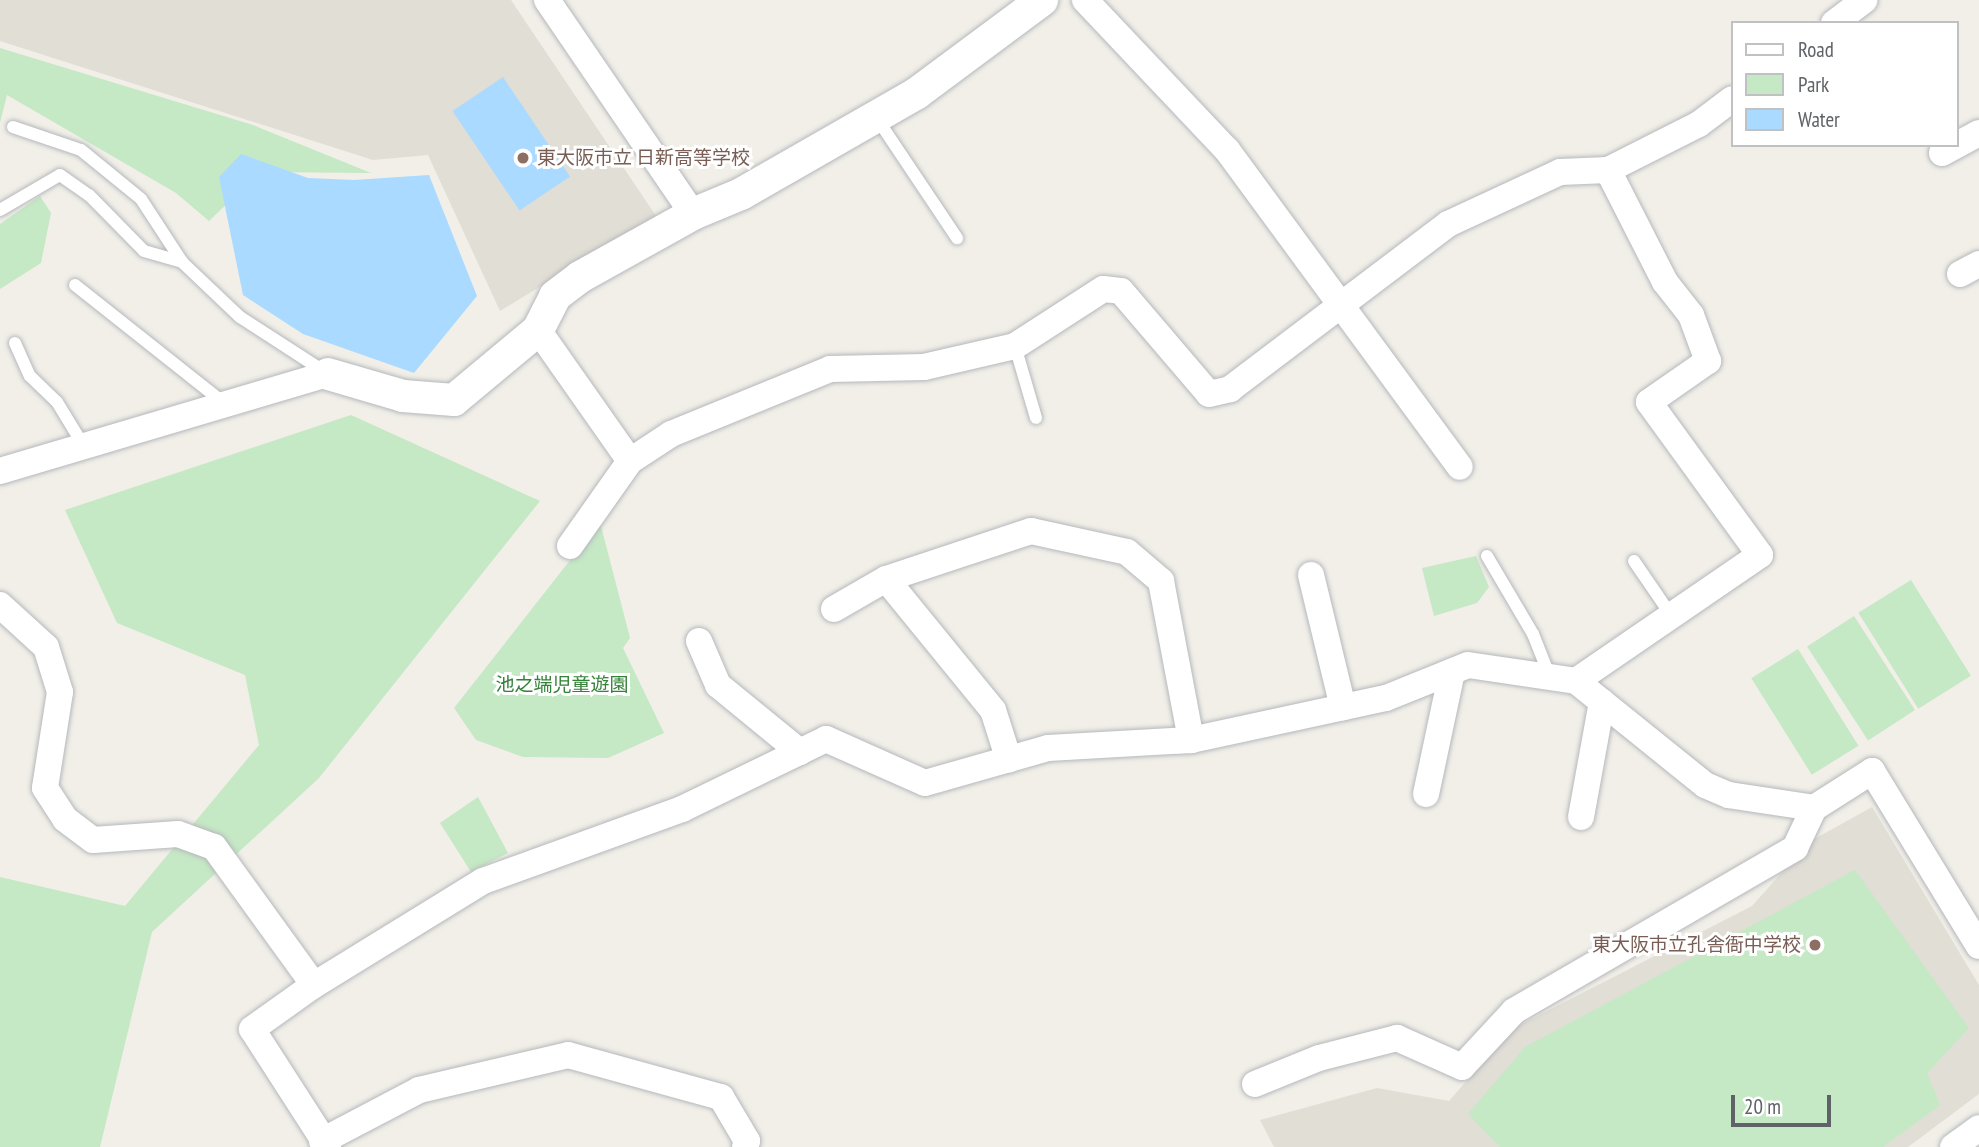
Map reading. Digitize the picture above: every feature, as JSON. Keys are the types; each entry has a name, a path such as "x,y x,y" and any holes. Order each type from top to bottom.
{"street":[{"path":"547,0 693,214"},
{"path":"0,471 85,449 328,374 403,397 454,400 538,330 555,296 580,277 693,214 741,194 918,93 1042,0"},
{"path":"1085,0 1227,150 1460,467"},
{"path":"1837,21 1864,0"},
{"path":"570,546 630,461 671,434 830,369 924,367 1015,345 1103,289 1121,291 1209,394 1230,389 1339,303 1448,224 1560,172 1608,170 1699,124 1730,101"},
{"path":"1958,144 1979,133"},
{"path":"1942,153 1953,147"},
{"path":"1563,679 1671,615 1760,555 1649,402 1708,361 1691,314 1665,282 1608,170"},
{"path":"538,330 630,461"},
{"path":"834,609 886,579 1031,531 1127,552 1161,581 1191,740"},
{"path":"1311,576 1343,707"},
{"path":"886,579 993,710 1009,760"},
{"path":"0,605 46,648 60,691 45,788 65,820 93,840 178,834 214,847 314,985"},
{"path":"699,641 718,685 800,752"},
{"path":"745,1147 747,1141 720,1097 568,1055 419,1090 325,1144 252,1029 314,985 483,881 614,837 825,739 925,783 1048,748 1191,740 1386,698 1468,665 1563,679 1602,702 1705,785 1729,795 1814,808"},
{"path":"1426,794 1452,672"},
{"path":"1581,817 1602,702"},
{"path":"1255,1084 1319,1058 1397,1038 1462,1067 1514,1011 1796,848 1814,808 1872,771 1979,946"},
{"path":"1953,1147 1979,1128"}],"lane":[{"path":"876,117 957,238"},
{"path":"13,127 81,150 141,199 182,262 240,317 328,374"},
{"path":"0,210 60,176 89,195 144,251 182,262"},
{"path":"75,285 227,405"},
{"path":"15,342 30,376 57,402 85,449"},
{"path":"1015,345 1036,418"},
{"path":"1487,556 1563,679"},
{"path":"1634,561 1671,615"}],"shaded area":[{"name":"東大阪市立 日新高等学校","path":"0,0 511,0 656,216 500,311 428,155 373,160 0,41"},
{"name":"東大阪市立孔舎衙中学校","path":"1872,807 1979,985 1979,1094 1908,1147 1274,1147 1260,1120 1377,1088 1449,1101 1512,1029 1752,906 1809,842"}],"green space":[{"path":"0,48 253,125 371,173 260,172 209,221 176,193 7,95 0,123"},
{"path":"40,196 51,213 41,263 0,289 0,224"},
{"path":"351,415 540,501 319,778 152,932 100,1147 0,1147 0,877 125,906 259,745 245,675 117,623 65,510"},
{"name":"池之端児童遊園","path":"600,522 630,638 623,648 664,733 608,758 523,757 476,740 454,708"},
{"path":"1476,556 1489,587 1477,603 1434,616 1422,568"},
{"path":"1911,580 1971,676 1918,709 1858,613"},
{"path":"1854,616 1915,710 1868,740 1807,646"},
{"path":"1798,649 1858,746 1812,775 1751,678"},
{"path":"478,797 508,853 471,872 440,823"},
{"name":"東大阪市立孔舎衙中学校","path":"1855,870 1969,1028 1927,1073 1940,1105 1883,1147 1500,1147 1468,1114 1525,1047"}],"water":[{"path":"503,77 570,176 520,211 452,111"},
{"path":"241,154 308,178 354,180 429,175 477,296 414,373 303,334 243,295 219,177"}],"place":[{"name":"東大阪市立 日新高等学校","path":"523,158"},
{"name":"東大阪市立孔舎衙中学校","path":"1815,945"}]}
